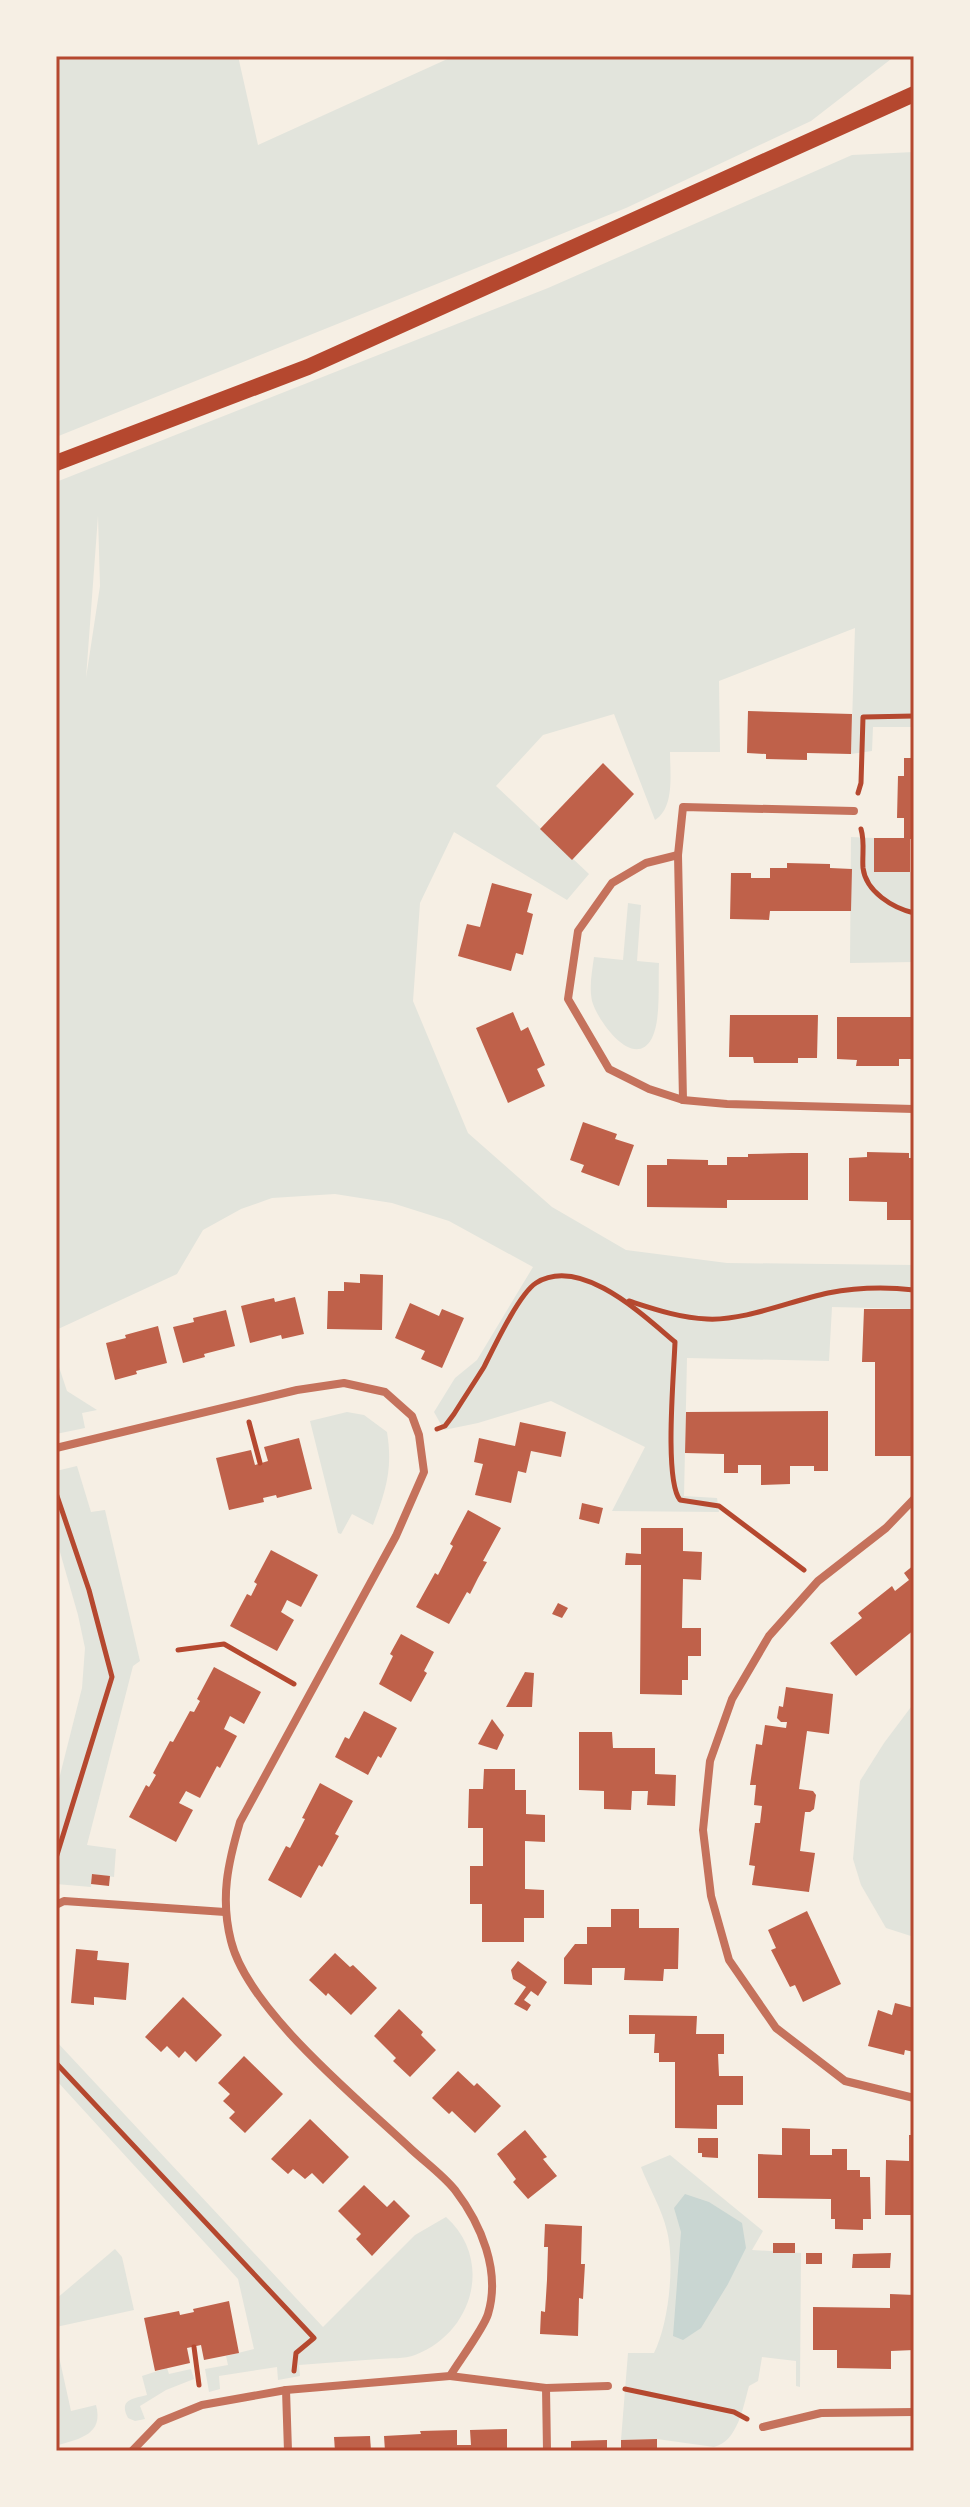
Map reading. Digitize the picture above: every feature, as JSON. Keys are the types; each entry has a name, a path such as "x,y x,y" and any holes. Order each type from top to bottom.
{"main road":[{"path":"56,463 308,367 914,94"}],"street":[{"path":"683,1100 678,855 683,807 854,811"},
{"path":"678,855 646,863 612,883 578,931 568,999 609,1069 649,1089 683,1100 914,1109"},
{"path":"56,1448 297,1390 344,1383 385,1392 412,1416 419,1435 424,1472 396,1536 240,1822 227,1865 225,1912 231,1944 247,1982 307,2051 454,2189 480,2231 492,2273 488,2315 450,2376"},
{"path":"914,1499 886,1528 818,1581 769,1636 732,1699 710,1761 703,1830 711,1896 729,1960 776,2028 845,2081 914,2098"},
{"path":"56,1905 64,1901 225,1912"},
{"path":"132,2451 160,2422 202,2405 286,2390 450,2376 546,2388 608,2386"},
{"path":"546,2388 547,2451"},
{"path":"286,2390 288,2451"},
{"path":"763,2427 821,2413 914,2412"}],"path":[{"path":"854,811 861,783 863,717 914,716"},
{"path":"863,834 864,872 868,881 892,905 914,913"},
{"path":"436,1430 445,1426 454,1414 518,1304 535,1283 554,1277 577,1278 607,1289 626,1300 675,1342 674,1492 680,1500 719,1506 818,1581"},
{"path":"626,1300 666,1313 708,1319 758,1312 830,1293 900,1288 914,1290"},
{"path":"248,1418 260,1463"},
{"path":"56,1493 89,1590 112,1677 56,1858"},
{"path":"178,1650 224,1644 311,1693"},
{"path":"56,2063 314,2338 296,2353 294,2377"},
{"path":"194,2347 202,2405"},
{"path":"608,2386 734,2412 763,2427"}],"shaded area":[{"path":"56,56 238,56 258,145 454,56 895,56 811,121 626,208 56,437"},
{"path":"914,152 914,727 873,727 872,751 851,754 855,628 719,681 720,752 670,752 669,798 655,820 614,714 543,735 496,786 589,874 567,900 454,832 420,903 413,1001 468,1133 552,1207 626,1250 727,1263 914,1265 914,1309 832,1307 829,1361 687,1358 684,1496 717,1498 719,1512 612,1511 645,1447 551,1401 444,1430 434,1412 455,1378 477,1360 533,1267 449,1221 392,1203 335,1194 272,1198 241,1209 203,1230 177,1274 56,1330 56,482 548,288 852,155","holes":["98,516 100,586 86,678"]},
{"path":"851,837 874,838 874,872 914,872 914,962 850,963"},
{"path":"628,903 641,905 637,961 659,963 655,1030 644,1047 636,1049 626,1046 608,1030 595,1009 591,990 594,957 623,960"},
{"path":"56,1358 67,1391 97,1410 82,1413 85,1428 56,1434"},
{"path":"347,1412 364,1415 387,1432 389,1468 373,1525 352,1514 341,1534 338,1533 310,1421"},
{"path":"77,1466 91,1512 105,1510 140,1661 133,1666 87,1845 116,1849 114,1877 92,1874 91,1887 56,1884 56,1791 82,1688 85,1648 56,1538 56,1471"},
{"path":"914,1703 914,1937 886,1928 861,1885 853,1859 860,1781"},
{"path":"56,2041 323,2327 415,2235 446,2217 461,2234 470,2254 473,2274 463,2313 435,2345 415,2355 299,2365 300,2376 278,2380 277,2367 219,2376 220,2389 209,2392 205,2369 228,2365 226,2356 254,2349 238,2279 56,2080"},
{"path":"670,2155 763,2231 752,2250 801,2253 800,2387 796,2386 796,2361 762,2357 758,2381 749,2386 734,2431 722,2444 714,2447 657,2439 621,2440 628,2353 654,2353 669,2293 667,2231 641,2167"},
{"path":"685,2194 709,2202 742,2223 746,2248 701,2328 683,2340 673,2336 681,2232 674,2208"},
{"path":"115,2249 122,2257 134,2310 56,2327 56,2299"},
{"path":"56,2343 71,2411 96,2405 98,2415 97,2423 88,2434 58,2445 56,2437"},
{"path":"167,2368 169,2374 191,2369 194,2379 166,2390 140,2406 145,2419 135,2421 128,2418 125,2407 128,2401 147,2395 142,2376"}],"building":[{"path":"748,711 852,714 851,754 807,753 807,760 766,759 766,754 747,753"},
{"path":"904,758 914,758 914,839 910,839 910,872 874,872 874,838 904,838 904,818 897,818 898,776 904,776"},
{"path":"603,763 634,794 572,860 540,829"},
{"path":"787,863 830,864 830,868 852,869 851,911 770,911 769,920 730,919 731,873 751,873 751,878 770,878 770,868 787,868"},
{"path":"492,883 532,894 527,912 533,914 523,955 516,953 511,971 458,956 467,924 480,927"},
{"path":"513,1012 521,1031 528,1027 545,1065 537,1069 545,1086 508,1103 476,1028"},
{"path":"730,1015 818,1015 817,1058 798,1058 798,1063 754,1063 753,1057 729,1057"},
{"path":"837,1017 914,1017 914,1059 899,1059 899,1066 856,1066 857,1060 837,1059"},
{"path":"583,1122 617,1134 615,1139 634,1145 619,1186 581,1172 584,1165 570,1160"},
{"path":"867,1152 909,1153 909,1158 914,1158 914,1220 887,1220 887,1202 849,1201 849,1158 867,1157"},
{"path":"808,1153 808,1200 727,1200 727,1208 647,1207 647,1165 667,1165 667,1159 708,1160 708,1165 727,1165 727,1157"},
{"path":"360,1274 383,1275 382,1330 327,1329 328,1291 344,1291 344,1282 360,1283"},
{"path":"295,1297 304,1334 282,1339 281,1335 250,1343 241,1306 274,1298 275,1302"},
{"path":"410,1303 439,1316 442,1309 464,1318 442,1368 421,1359 425,1351 395,1338"},
{"path":"864,1309 914,1309 914,1456 875,1456 875,1362 862,1362"},
{"path":"226,1310 235,1346 183,1363 173,1327 194,1322 193,1318"},
{"path":"158,1326 167,1363 115,1380 106,1343"},
{"path":"828,1411 828,1471 814,1471 814,1466 790,1466 790,1484 761,1485 761,1465 738,1465 738,1473 724,1473 724,1454 685,1453 686,1412"},
{"path":"520,1422 566,1432 561,1457 531,1451 526,1473 518,1471 511,1503 475,1495 483,1464 474,1462 479,1438 515,1446"},
{"path":"299,1438 312,1489 277,1498 276,1495 263,1498 264,1502 229,1510 216,1458 251,1450 255,1465 268,1461 264,1447"},
{"path":"582,1503 603,1508 599,1524 579,1519"},
{"path":"468,1510 501,1528 470,1594 467,1592 449,1624 416,1607 435,1573 438,1575"},
{"path":"641,1528 683,1528 683,1551 702,1552 701,1580 683,1579 682,1628 701,1628 701,1656 688,1656 688,1680 682,1680 682,1695 640,1694 641,1565 625,1565 626,1553 641,1554"},
{"path":"271,1550 318,1575 301,1607 287,1600 281,1612 294,1620 277,1651 230,1626 247,1594 251,1596 257,1584 254,1582"},
{"path":"914,1565 914,1630 856,1676 830,1643 862,1618 858,1613 892,1586 895,1591 909,1580 904,1573"},
{"path":"558,1603 568,1608 562,1618 552,1614"},
{"path":"401,1634 434,1652 424,1671 427,1673 411,1702 379,1684"},
{"path":"214,1667 261,1692 244,1724 230,1716 224,1729 237,1736 200,1798 186,1791 179,1803 193,1810 176,1842 129,1817 146,1785 149,1787 156,1775 153,1773 170,1741 173,1742 190,1711 194,1712 200,1701 197,1699"},
{"path":"525,1672 534,1673 532,1707 506,1707"},
{"path":"786,1687 833,1694 829,1734 807,1731 799,1789 813,1791 816,1795 814,1809 805,1812 800,1851 815,1853 809,1892 752,1885 755,1866 749,1865 755,1823 760,1823 762,1806 754,1805 756,1785 750,1785 756,1744 762,1745 765,1725 786,1728 787,1722 777,1718 779,1706 783,1707"},
{"path":"364,1711 397,1728 368,1775 335,1757"},
{"path":"492,1719 504,1735 497,1750 478,1744"},
{"path":"579,1732 612,1732 613,1748 655,1748 655,1774 676,1775 675,1806 647,1805 648,1791 632,1791 631,1810 604,1809 604,1791 579,1790"},
{"path":"484,1769 515,1769 515,1790 526,1790 526,1814 545,1815 545,1842 525,1841 525,1889 544,1890 544,1918 524,1918 524,1942 482,1942 482,1904 470,1904 470,1866 483,1866 483,1828 468,1828 469,1789 483,1789"},
{"path":"320,1783 353,1801 335,1834 339,1836 301,1898 268,1880 286,1846 290,1848"},
{"path":"92,1874 110,1876 109,1886 91,1884"},
{"path":"611,1909 639,1909 639,1928 679,1928 678,1969 664,1969 663,1981 624,1980 625,1968 592,1968 592,1985 564,1984 564,1958 575,1944 587,1944 587,1927 611,1927"},
{"path":"807,1911 841,1984 803,2002 795,1985 790,1987 771,1950 776,1948 768,1930"},
{"path":"76,1949 98,1951 97,1960 129,1963 126,2000 94,1997 94,2005 71,2003"},
{"path":"335,1953 377,1988 351,2015 309,1980"},
{"path":"518,1961 547,1982 538,1996 531,1991 524,2000 531,2005 527,2011 514,2004 526,1987 513,1979 511,1970"},
{"path":"183,1997 222,2035 196,2062 185,2051 179,2058 167,2046 161,2052 145,2037"},
{"path":"895,2003 914,2008 914,2052 905,2050 904,2055 868,2046 878,2010 892,2015"},
{"path":"399,2009 423,2032 421,2035 436,2050 410,2077 374,2036"},
{"path":"629,2015 697,2016 696,2034 724,2034 724,2054 718,2054 719,2076 743,2076 743,2105 717,2105 717,2129 675,2128 675,2062 659,2062 659,2053 654,2053 655,2034 629,2034"},
{"path":"244,2056 283,2094 245,2133 229,2118 235,2112 223,2101 230,2094 218,2083"},
{"path":"458,2071 474,2086 477,2083 501,2106 475,2133 452,2111 449,2114 432,2098"},
{"path":"310,2119 349,2157 323,2184 312,2173 305,2179 293,2169 288,2174 271,2159"},
{"path":"782,2128 810,2129 810,2155 832,2155 832,2149 847,2149 847,2170 860,2170 860,2177 870,2177 871,2219 863,2219 863,2230 835,2229 835,2219 831,2219 831,2199 758,2198 758,2154 782,2155"},
{"path":"525,2130 547,2157 543,2159 557,2176 528,2199 513,2182 516,2179 497,2154"},
{"path":"909,2135 914,2135 914,2215 885,2215 886,2160 909,2161"},
{"path":"698,2138 718,2138 718,2158 702,2157 702,2153 698,2153"},
{"path":"364,2185 387,2207 394,2200 410,2216 372,2256 356,2239 361,2234 338,2211"},
{"path":"545,2224 582,2226 581,2264 585,2264 583,2299 579,2298 578,2336 540,2334 547,2280"},
{"path":"773,2243 795,2243 795,2253 773,2253"},
{"path":"806,2253 822,2253 822,2264 806,2264"},
{"path":"891,2253 890,2268 852,2268 853,2254"},
{"path":"890,2294 914,2295 914,2350 891,2351 891,2369 837,2368 837,2350 813,2350 813,2307 890,2308"},
{"path":"229,2301 239,2353 204,2360 201,2345 187,2348 190,2363 155,2371 144,2318 179,2311 180,2315"},
{"path":"507,2429 507,2451 385,2451 384,2436 457,2430 457,2445 471,2445 470,2430"},
{"path":"370,2436 371,2451 335,2451 334,2437"},
{"path":"657,2439 657,2451 621,2451 621,2440"},
{"path":"607,2440 607,2451 571,2451 571,2441"}]}
